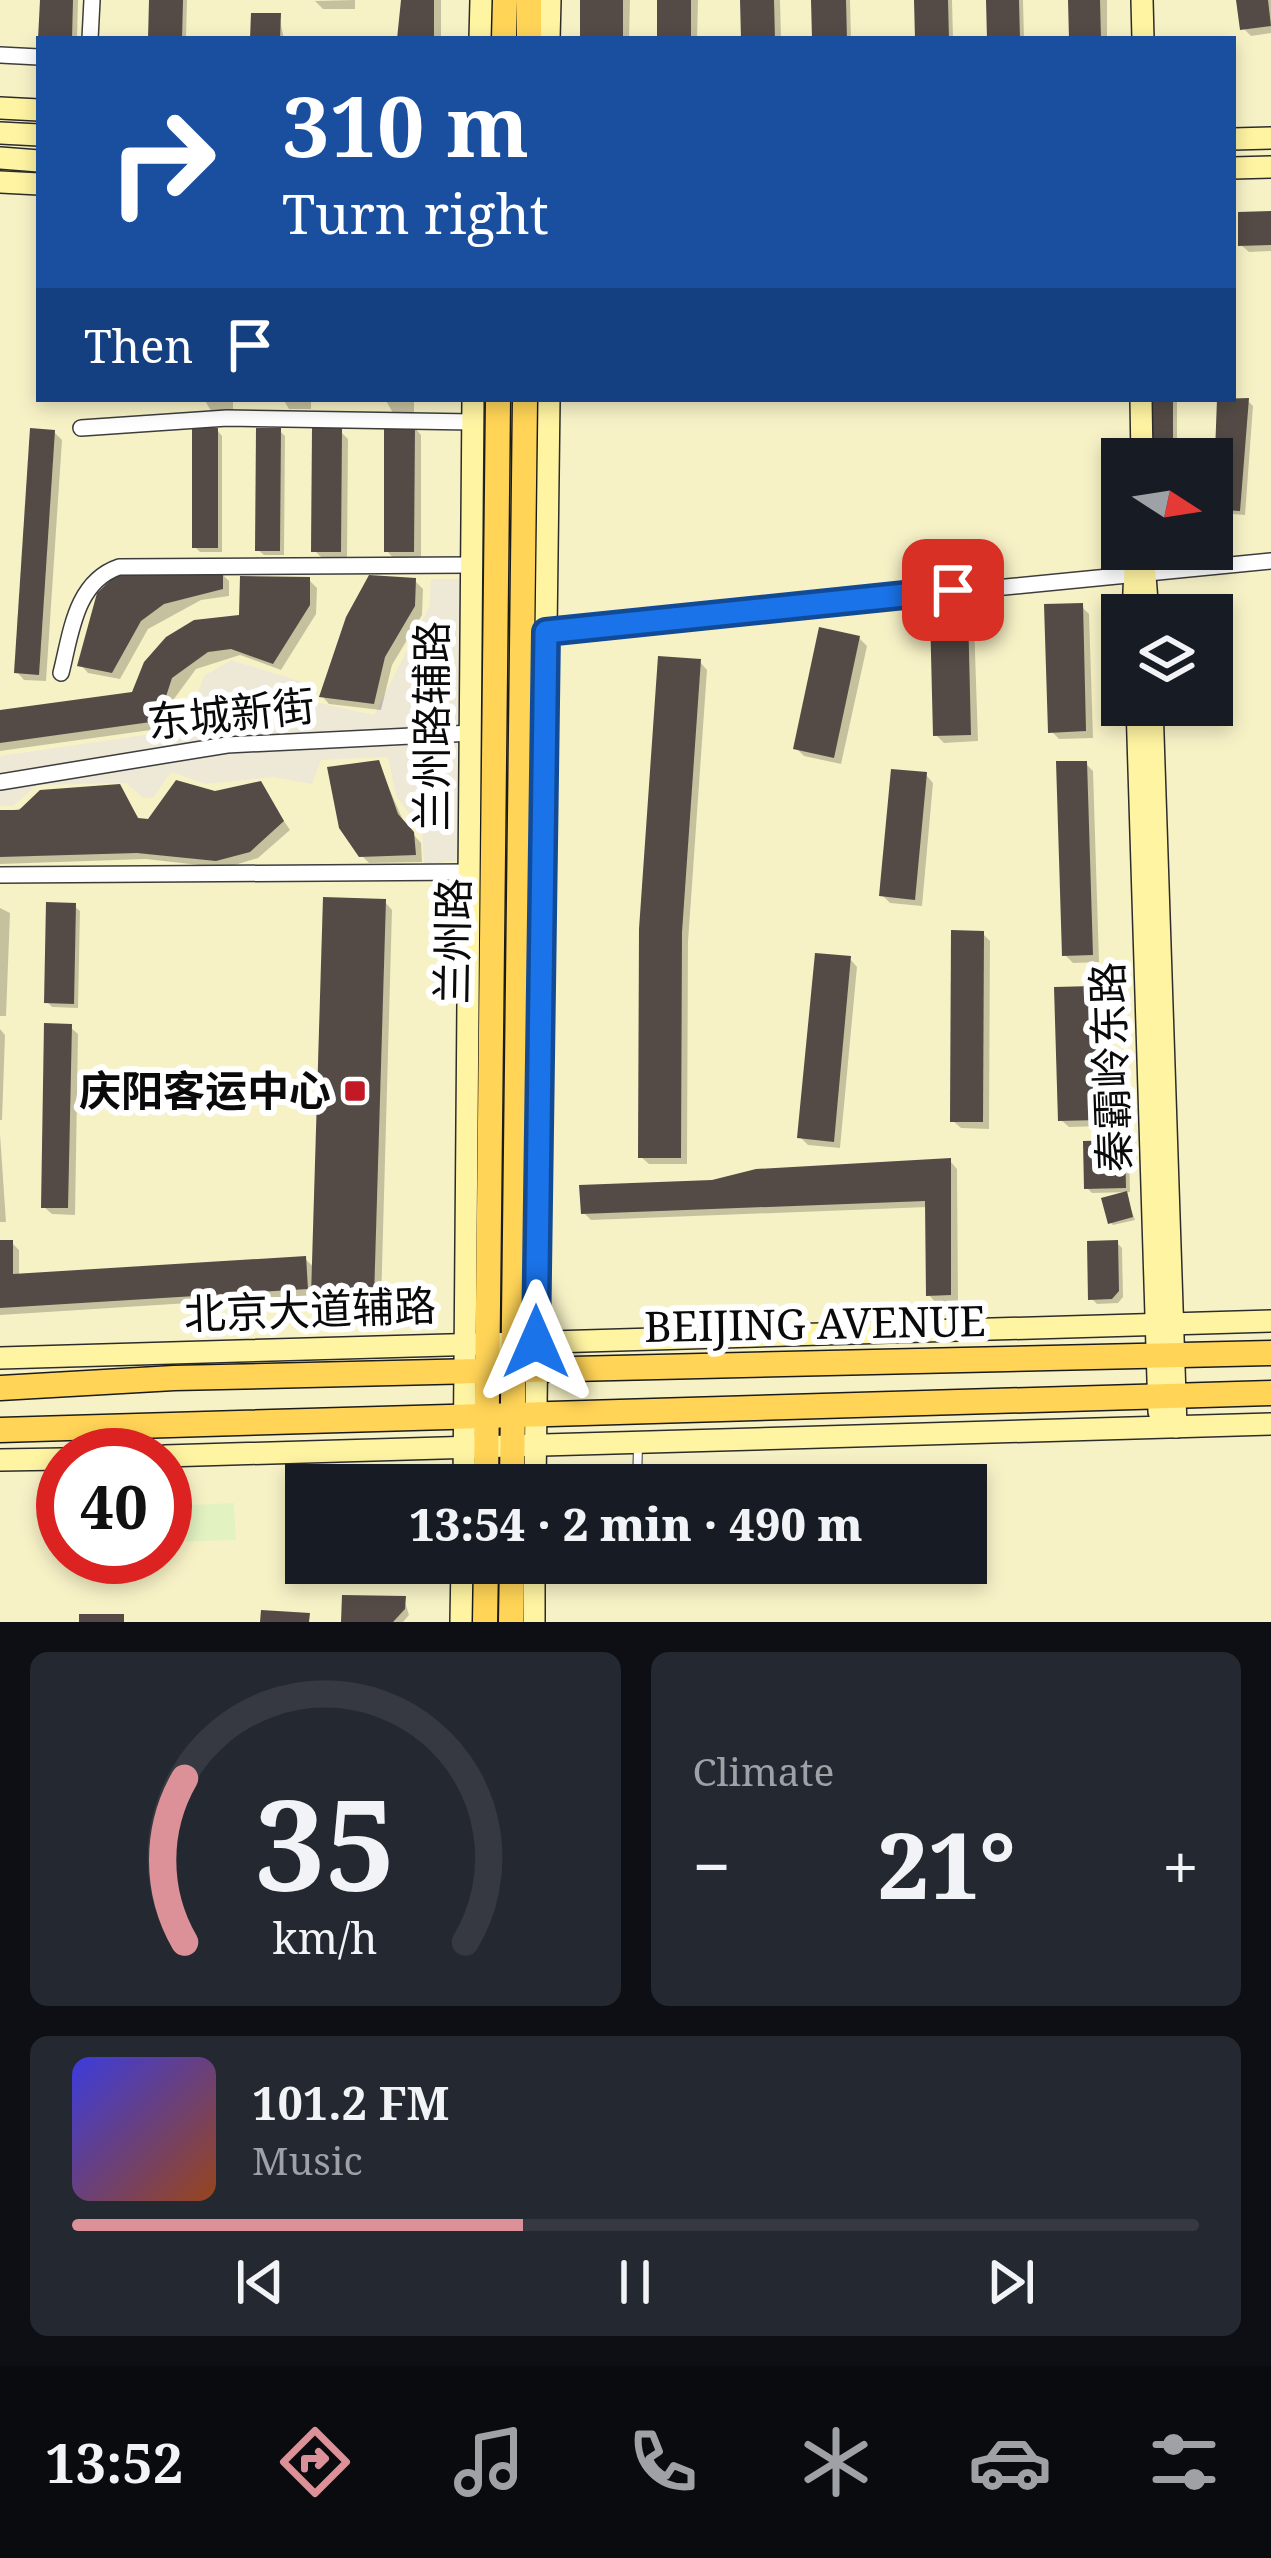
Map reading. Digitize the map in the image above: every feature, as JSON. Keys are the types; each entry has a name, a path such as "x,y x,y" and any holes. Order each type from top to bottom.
{"main road":[{"path":"505,36 506,0"},
{"path":"529,0 529,36"},
{"name":"兰州路","path":"498,402 500,1446 506,1464"},
{"name":"兰州路","path":"500,1343 525,402"},
{"name":"BEIJING AVENUE","path":"0,1388 500,1370 1271,1353"},
{"name":"BEIJING AVENUE","path":"0,1430 1271,1393"},
{"name":"兰州路","path":"494,1464 500,1446"},
{"path":"485,1622 486,1584"},
{"path":"511,1622 512,1584"}],"street":[{"path":"90,36 92,0"},
{"path":"480,36 481,0"},
{"path":"549,36 550,0"},
{"path":"1139,0 1140,36"},
{"path":"0,55 36,57"},
{"path":"0,108 36,110"},
{"path":"0,133 36,135"},
{"path":"1236,139 1271,138"},
{"path":"0,158 36,160"},
{"path":"1236,168 1271,167"},
{"path":"0,182 36,184"},
{"name":"兰州路辅路","path":"500,1343 546,632 549,402"},
{"path":"1137,402 1138,438"},
{"path":"81,428 473,410"},
{"name":"兰州路辅路","path":"473,410 470,872 500,1343 500,1446 516,1464"},
{"path":"1233,561 1271,561"},
{"path":"61,673 81,598 104,572 119,567 471,565"},
{"path":"546,632 1101,565"},
{"name":"秦霸岭东路","path":"1138,726 1165,1324"},
{"name":"秦霸岭东路","path":"1152,726 1167,1427"},
{"name":"东城新街","path":"0,782 227,745 472,733"},
{"path":"0,875 470,872"},
{"name":"北京大道辅路","path":"0,1358 1271,1321"},
{"path":"192,1455 1271,1424"},
{"name":"兰州路辅路","path":"483,1464 500,1446"},
{"path":"0,1460 36,1459"},
{"path":"461,1622 462,1584"},
{"path":"534,1584 534,1622"}],"lane":[{"path":"637,1464 638,1442"}],"shaded area":[{"path":"0,0 1271,0 1271,1622 0,1622"},
{"path":"431,579 464,579 462,860 424,865 422,830 396,796 388,757 321,760 312,784 273,777 206,784 171,772 153,798 143,798 126,783 37,785 13,806 0,806 0,756 185,729 204,676 231,660 312,685 310,701 374,715 429,607"}],"green space":[{"path":"234,1503 236,1540 192,1541 192,1505"}],"building":[{"path":"40,0 73,0 72,36 38,36"},
{"path":"149,0 183,0 182,36 148,36"},
{"path":"401,0 434,0 434,36 397,36"},
{"path":"580,0 623,0 623,36 580,36"},
{"path":"657,0 691,0 691,36 657,36"},
{"path":"740,0 774,0 775,36 741,36"},
{"path":"811,0 846,0 847,36 812,36"},
{"path":"914,0 948,0 949,36 915,36"},
{"path":"986,0 1019,0 1020,36 987,36"},
{"path":"1068,0 1100,0 1101,36 1069,36"},
{"path":"1236,0 1268,0 1271,26 1240,30"},
{"path":"251,13 281,13 280,36 250,36"},
{"path":"1271,211 1271,245 1238,246 1238,212"},
{"path":"1249,398 1240,511 1233,511 1233,438 1216,438 1217,402"},
{"path":"1146,402 1173,402 1173,438 1147,438"},
{"path":"384,424 415,424 414,552 384,552"},
{"path":"30,428 55,430 39,675 14,673"},
{"path":"192,428 218,428 218,548 192,548"},
{"path":"256,428 281,428 280,551 255,551"},
{"path":"312,428 342,428 341,552 311,552"},
{"path":"223,570 223,589 164,604 141,621 112,673 77,666 97,593 119,572"},
{"path":"369,575 416,578 415,606 385,657 374,704 319,697 346,617"},
{"path":"240,576 310,577 310,605 273,664 231,649 208,652 172,678 158,721 0,743 0,710 132,692 144,662 166,637 194,620 239,615"},
{"path":"1083,603 1086,731 1048,733 1044,604"},
{"path":"968,611 971,735 933,736 930,613"},
{"path":"819,627 860,636 834,758 793,749"},
{"path":"658,656 701,659 682,932 681,1158 638,1158 639,929"},
{"path":"379,760 398,814 414,832 416,855 359,857 339,828 327,767"},
{"path":"1056,761 1087,761 1093,955 1062,956"},
{"path":"891,769 927,772 915,900 879,896"},
{"path":"176,780 215,791 261,781 284,821 250,852 216,861 137,853 0,857 0,810 19,810 40,790 120,784 138,818 148,819"},
{"path":"323,897 386,899 374,1298 311,1296"},
{"path":"46,902 76,903 74,1004 44,1003"},
{"path":"951,930 984,931 983,1122 950,1122"},
{"path":"815,953 851,956 834,1142 797,1138"},
{"path":"1094,986 1098,1120 1058,1121 1054,987"},
{"path":"44,1023 72,1024 68,1208 41,1208"},
{"path":"1125,1140 1126,1188 1084,1189 1083,1141"},
{"path":"951,1158 951,1295 926,1296 925,1201 581,1214 579,1185 712,1180 756,1169"},
{"path":"1127,1191 1133,1217 1108,1224 1101,1198"},
{"path":"0,1240 13,1240 13,1274 306,1256 308,1289 0,1308"},
{"path":"1118,1240 1119,1291 1112,1299 1088,1300 1087,1241"},
{"path":"342,1595 406,1596 405,1609 393,1622 341,1622"},
{"path":"261,1610 310,1613 309,1622 260,1622"},
{"path":"79,1614 124,1614 124,1622 79,1622"}],"place":[{"name":"庆阳客运中心","path":"355,1091"}],"route":[{"path":"536,1342 546,632 953,590"}]}
